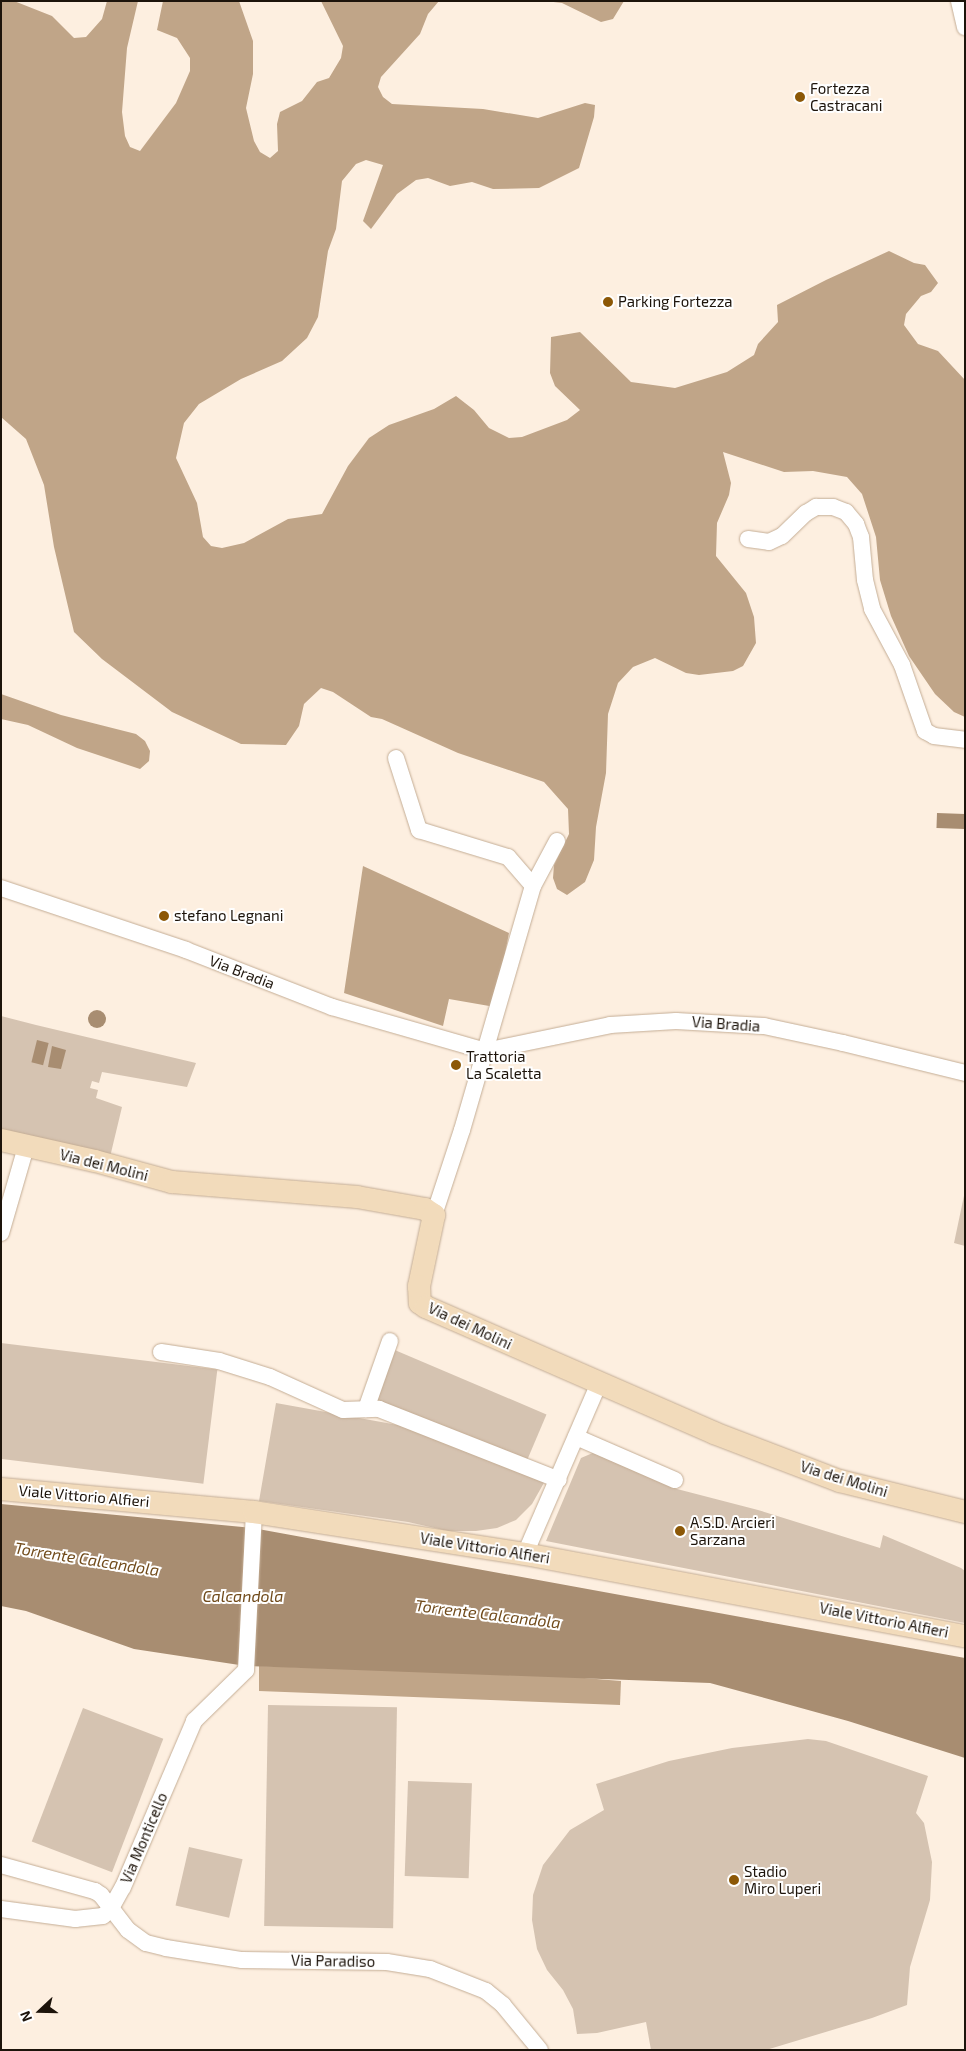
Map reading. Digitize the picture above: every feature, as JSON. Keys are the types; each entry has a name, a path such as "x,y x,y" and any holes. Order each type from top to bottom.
{"street":[{"path":"959,1 965,27"},
{"path":"748,539 769,542 782,536 806,512 816,507 833,507 846,512 856,524 861,538 865,580 872,609 902,665 925,731 934,736 965,740"},
{"path":"396,758 419,830 508,857 533,886"},
{"path":"434,1216 533,886 557,841"},
{"name":"Via Bradia","path":"1,888 186,950 332,1007 485,1051 601,1027 676,1021 764,1026 965,1073"},
{"name":"Via dei Molini","path":"1,1140 95,1161 172,1182 357,1197 425,1208 434,1216 421,1275 420,1303 455,1321 714,1433 840,1481 965,1512"},
{"path":"1,1233 26,1147"},
{"path":"366,1409 390,1341"},
{"path":"161,1352 219,1361 262,1374 343,1410 379,1409 559,1480"},
{"path":"525,1554 559,1480 599,1383"},
{"path":"576,1437 675,1480"},
{"name":"Viale Vittorio Alfieri","path":"1,1489 254,1512 525,1554 965,1636"},
{"name":"Via Monticello","path":"110,1910 123,1887 194,1721 246,1670 254,1512"},
{"path":"1,1865 87,1888 101,1895 110,1910 103,1916 75,1919 1,1909"},
{"name":"Via Paradiso","path":"110,1910 128,1930 146,1943 166,1948 242,1960 387,1962 430,1969 486,1991 503,2005 540,2050"}],"shaded area":[{"path":"1,1 14,1 52,16 74,38 86,37 102,19 107,1 138,1 127,48 122,112 125,136 130,147 140,151 176,103 190,71 190,58 177,38 157,30 163,1 239,1 253,41 253,74 246,108 254,141 260,152 270,158 278,151 277,124 280,112 302,101 317,82 329,78 341,58 343,46 321,1 439,1 428,14 420,34 381,77 378,87 383,97 392,104 483,109 538,118 585,103 595,105 594,117 579,168 539,188 493,189 472,182 450,186 428,178 416,180 397,194 371,229 363,221 383,165 366,160 356,164 342,181 336,229 328,251 318,317 307,338 282,361 241,379 199,404 184,423 176,458 197,503 203,537 211,546 222,548 244,543 288,519 322,514 348,466 369,438 389,425 434,409 456,396 474,410 489,428 509,438 522,437 567,420 580,410 555,386 550,373 551,337 580,332 631,382 675,388 727,372 754,355 758,344 778,322 777,305 826,280 889,251 914,263 925,265 938,283 931,292 921,296 906,314 904,325 918,344 938,351 965,380 965,717 954,712 935,694 909,656 891,616 880,580 876,537 862,494 847,477 813,471 784,472 723,452 731,483 729,495 717,523 716,556 746,593 754,617 756,643 743,666 733,671 699,675 686,673 655,658 633,667 618,683 608,714 606,773 596,827 594,860 585,882 567,895 557,889 553,878 554,865 569,834 568,809 544,782 458,753 382,719 371,717 333,692 321,688 304,704 299,726 286,745 241,744 172,712 102,659 74,632 54,547 44,485 26,439 1,417"},
{"path":"545,1 624,1 613,19 601,22 562,3"},
{"path":"1,694 61,715 136,734 145,741 150,751 149,761 140,769 77,748 28,725 1,719"},
{"path":"363,866 509,933 495,1007 449,999 443,1026 344,993"},
{"path":"1,1016 196,1063 187,1087 102,1072 99,1083 92,1081 90,1088 98,1090 96,1098 122,1107 110,1157 1,1131"},
{"path":"965,1191 965,1246 954,1243"},
{"path":"1,1343 217,1370 203,1484 1,1459"},
{"path":"390,1348 546,1414 524,1467 368,1400"},
{"path":"276,1403 420,1429 545,1481 532,1504 516,1520 497,1528 476,1531 448,1531 408,1522 259,1501"},
{"path":"595,1452 677,1489 758,1510 880,1548 883,1535 961,1568 965,1571 965,1623 546,1541 581,1458"},
{"path":"259,1666 560,1676 621,1681 620,1705 259,1691"},
{"path":"268,1705 397,1707 393,1928 264,1926"},
{"path":"83,1708 163,1739 112,1872 32,1842"},
{"name":"Stadio Miro Luperi","path":"808,1739 826,1741 928,1776 916,1813 924,1823 932,1862 930,1900 910,1967 907,2005 872,2018 766,2050 651,2050 646,2022 597,2033 577,2034 573,2009 563,1990 547,1970 537,1949 532,1920 533,1895 543,1865 570,1830 604,1810 596,1784 669,1761 732,1748"},
{"path":"408,1781 472,1783 469,1878 405,1876"},
{"path":"189,1847 243,1859 229,1918 176,1905"}],"water":[{"path":"937,813 965,814 964,829 936,828"},
{"path":"97,1010 103,1013 106,1019 103,1025 97,1028 91,1025 88,1019 91,1013"},
{"path":"37,1040 49,1043 43,1065 31,1062"},
{"path":"52,1046 66,1050 61,1069 48,1067"},
{"name":"Calcandola","path":"1,1504 253,1528 965,1658 965,1758 848,1721 710,1683 246,1666 134,1649 26,1611 1,1606"}],"place":[{"name":"Fortezza Castracani","path":"800,97"},
{"name":"Parking Fortezza","path":"608,302"},
{"name":"stefano Legnani","path":"164,916"},
{"name":"Trattoria La Scaletta","path":"456,1065"},
{"name":"A.S.D. Arcieri Sarzana","path":"680,1531"},
{"name":"Stadio Miro Luperi","path":"734,1880"}],"water label":[{"name":"Torrente Calcandola","path":"87,1559"},
{"name":"Torrente Calcandola","path":"488,1614"}]}
